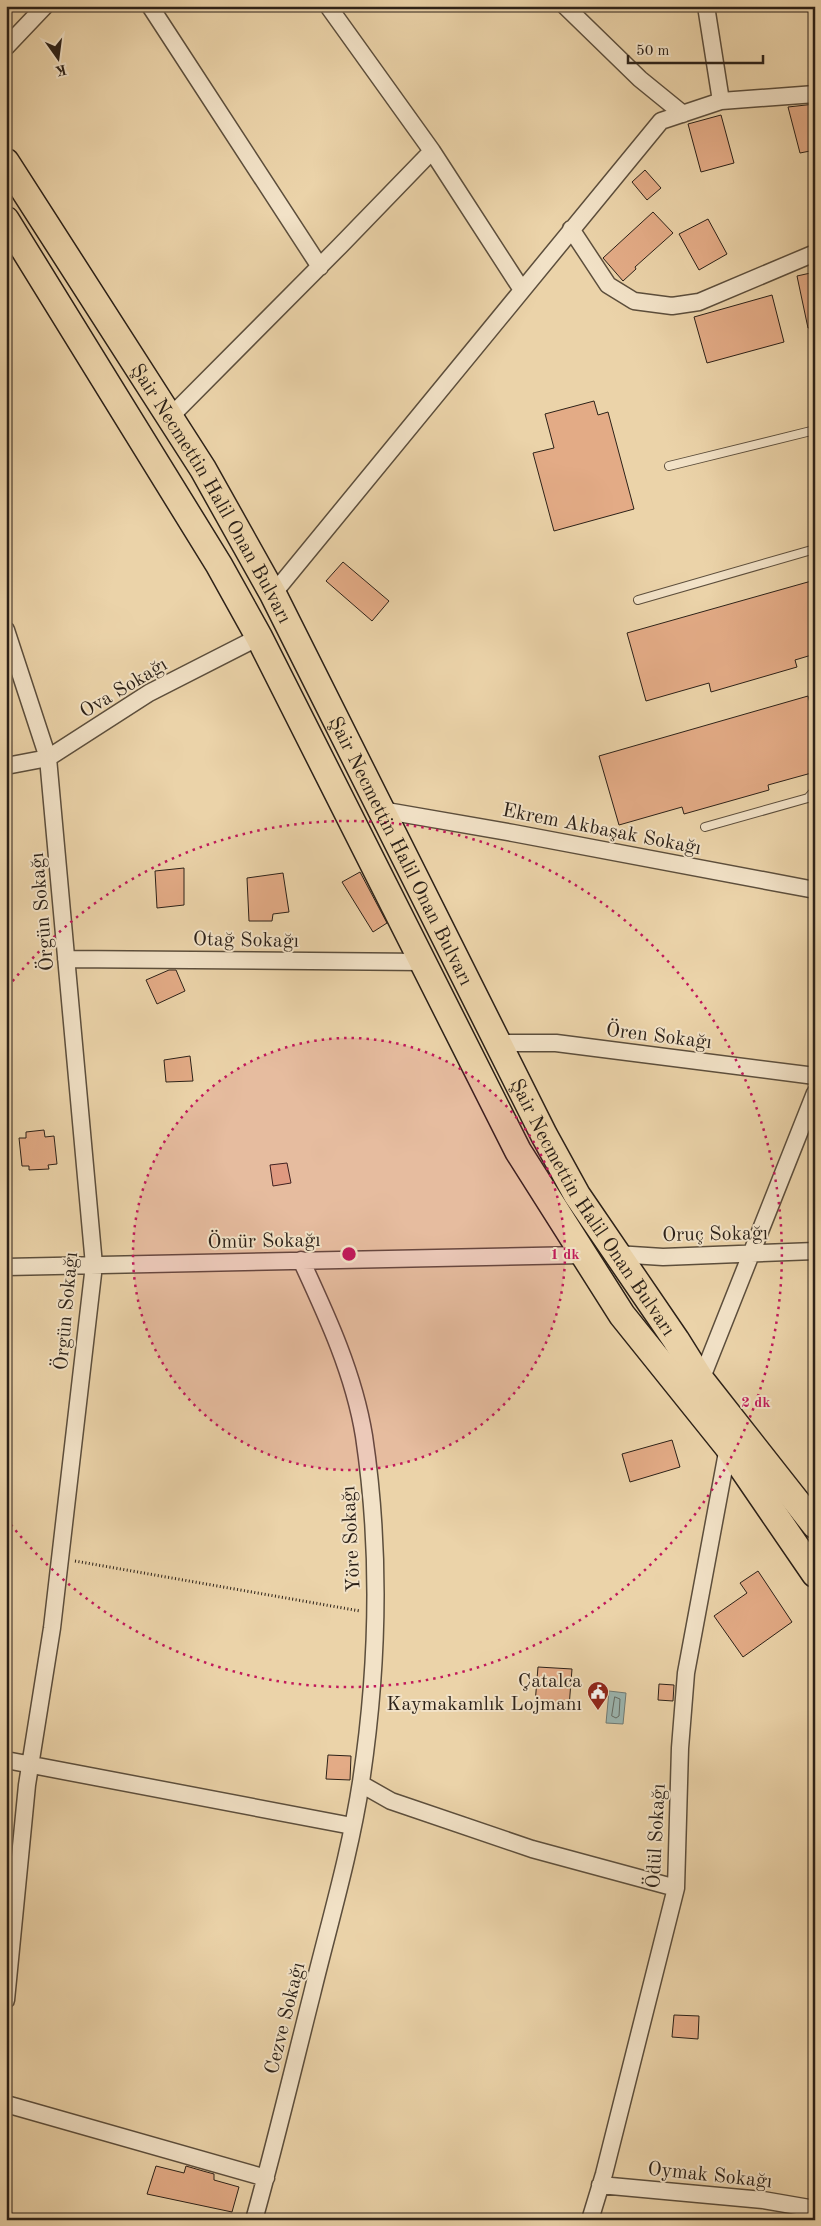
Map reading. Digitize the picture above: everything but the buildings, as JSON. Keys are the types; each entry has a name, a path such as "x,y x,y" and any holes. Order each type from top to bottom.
{"main road":[{"name":"Şair Necmettin Halil Onan Bulvarı","path":"6,162 203,469 272,594 544,1135 578,1195 701,1380 815,1525"},
{"name":"Şair Necmettin Halil Onan Bulvarı","path":"6,220 220,565 259,637 425,962 518,1151 622,1315 728,1447 815,1574"}],"street":[{"path":"6,48 45,6"},
{"path":"150,6 320,266"},
{"path":"328,6 432,151 522,290"},
{"path":"565,6 640,79 683,114"},
{"path":"706,6 722,101"},
{"path":"272,594 661,121 722,101 815,94"},
{"path":"170,417 432,151"},
{"path":"572,229 608,285 634,301 672,306 698,302 815,253"},
{"name":"Örgün Sokağı","path":"6,630 48,758 94,1265 52,1628 30,1765 6,2000"},
{"name":"Ova Sokağı","path":"6,766 48,758 149,693 259,637"},
{"name":"Ekrem Akbaşak Sokağı","path":"380,810 815,890"},
{"name":"Otağ Sokağı","path":"66,959 425,962"},
{"name":"Ören Sokağı","path":"498,1043 556,1044 815,1076"},
{"path":"701,1380 815,1093"},
{"name":"Oruç Sokağı","path":"616,1254 663,1257 815,1251"},
{"name":"Ömür Sokağı","path":"6,1267 583,1255"},
{"name":"Yöre Sokağı","path":"300,1260 327,1317 348,1374 363,1435 374,1545 373,1681 361,1784 352,1826"},
{"name":"Ödül Sokağı","path":"590,2220 676,1888 680,1748 686,1673 728,1447"},
{"path":"6,1760 352,1826"},
{"path":"361,1784 391,1801 532,1849 676,1888"},
{"name":"Cezve Sokağı","path":"254,2220 338,1899 352,1826"},
{"path":"6,2104 266,2178"},
{"name":"Oymak Sokağı","path":"600,2185 763,2200 815,2209"}],"lane":[{"path":"669,466 815,430"},
{"path":"638,600 815,549"},
{"path":"705,827 808,798 815,790"}],"path":[{"path":"60,1558 374,1614"}],"water":[{"path":"609,1691 626,1693 623,1724 606,1723"}],"place":[{"name":"Çatalca Kaymakamlık Lojmanı","path":"598,1711"}]}
